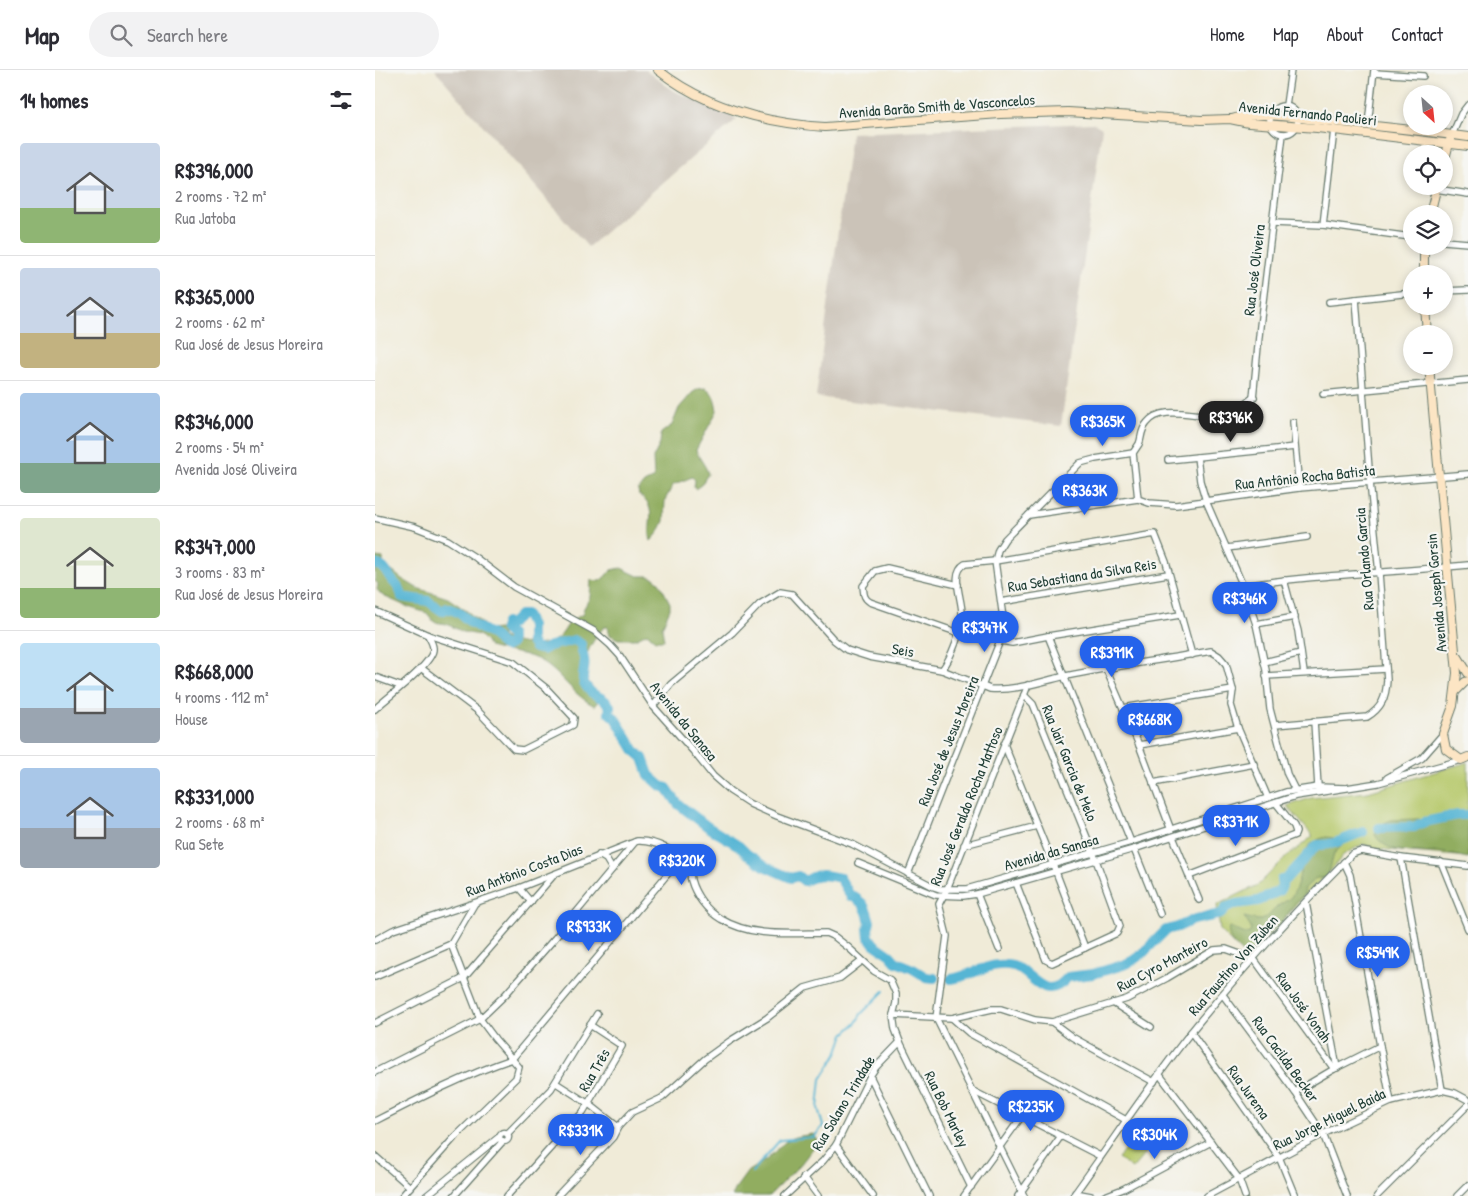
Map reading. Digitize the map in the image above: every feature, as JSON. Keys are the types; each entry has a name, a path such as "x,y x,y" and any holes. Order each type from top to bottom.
{"main road":[{"name":"Avenida Barão Smith de Vasconcelos","path":"658,70 689,91 731,110 775,122 799,125 832,126 1040,112 1201,120 1231,119"},
{"name":"Avenida Fernando Paolieri","path":"1231,119 1249,123 1270,120 1368,125 1403,129"},
{"name":"Avenida Fernando Paolieri","path":"1298,122 1334,130 1468,146"},
{"name":"Avenida Fernando Paolieri","path":"1452,135 1468,137"},
{"path":"1449,144 1452,135"},
{"name":"Avenida Joseph Gorsin","path":"1430,375 1457,673 1452,711 1443,734"},
{"path":"1454,648 1461,664 1468,673"},
{"path":"1455,693 1460,686 1468,681"},
{"path":"1443,734 1446,749 1465,759"}],"street":[{"path":"1286,105 1291,70"},
{"path":"1368,125 1374,71 1423,76"},
{"path":"1286,105 1292,107 1296,112 1298,122 1294,131 1289,134 1283,134 1273,129 1270,120 1273,110 1279,106 1286,105"},
{"path":"1453,133 1461,114 1468,105"},
{"path":"1323,225 1334,130"},
{"name":"Rua José Oliveira","path":"1253,408 1260,326 1283,134"},
{"path":"1453,191 1468,194"},
{"path":"1272,223 1323,225 1403,236"},
{"path":"1453,242 1468,244"},
{"path":"1453,291 1468,290"},
{"path":"1329,302 1403,294"},
{"name":"Rua Orlando Garcia","path":"1275,725 1367,716 1373,713 1384,701 1387,680 1379,573 1369,482 1357,299"},
{"path":"1323,394 1468,380"},
{"path":"1029,515 1138,498 1133,453 1147,422 1156,415 1167,412 1209,416 1221,415 1232,412 1254,397"},
{"path":"1293,422 1299,488"},
{"path":"1169,460 1295,447"},
{"path":"995,561 998,550 1005,539 1080,464 1095,459 1133,453"},
{"path":"1197,457 1200,481 1206,501 1243,586 1256,624 1267,676 1270,708 1287,774 1295,790"},
{"name":"Rua Antônio Rocha Batista","path":"1138,498 1147,502 1176,505 1299,488 1468,474"},
{"name":"Avenida da Sanasa","path":"375,518 415,527 448,540 476,558 514,587 594,631 620,656 653,706 713,776 730,792 750,804 777,816 852,844 934,887 967,889 1171,830 1295,790 1318,787 1345,788"},
{"path":"942,670 947,663 959,633 962,616 957,573 961,566 1155,534 1166,562 1192,655"},
{"path":"1227,548 1307,537"},
{"name":"Rua José de Jesus Moreira","path":"908,874 1001,641 1004,624 995,561"},
{"path":"1243,586 1284,580 1468,565"},
{"path":"958,585 887,568 875,570 863,586 864,596 870,602 959,633"},
{"name":"Rua Sebastiana da Silva Reis","path":"1001,602 1168,574"},
{"path":"1284,580 1295,617 1304,673"},
{"name":"Seis","path":"653,706 671,684 732,633 760,604 779,592 792,594 834,640 847,650 869,657 942,670 983,687 998,690 1065,676 1211,651 1226,664 1233,690 1231,705 1238,728 1268,798"},
{"path":"375,610 428,635 513,662 547,689 574,718 573,725 523,750 513,749 478,712 421,668"},
{"path":"1001,641 1012,643 1181,615"},
{"path":"1256,624 1295,617"},
{"path":"375,709 421,668 432,655 433,646 428,635"},
{"path":"1048,636 1131,842"},
{"path":"1264,662 1301,654"},
{"path":"1106,669 1139,745 1171,830"},
{"path":"1267,676 1386,669"},
{"path":"375,677 400,686"},
{"name":"Rua José Geraldo Rocha Mattoso","path":"935,1018 947,936 939,904 947,889 1028,685"},
{"path":"1123,708 1233,690"},
{"name":"Rua Jair Garcia de Melo","path":"1024,695 1033,704 1096,860 1120,926 1117,933 1085,948"},
{"path":"1314,721 1318,787"},
{"path":"1139,745 1238,728"},
{"name":"Avenida Joseph Gorsin","path":"1378,783 1414,763 1443,734"},
{"path":"1004,744 1085,948 1052,962 1046,960 1016,883"},
{"path":"1345,788 1378,783 1465,759"},
{"path":"1414,763 1417,772"},
{"path":"1153,782 1254,764"},
{"name":"Avenida da Sanasa","path":"858,863 927,893 944,896 977,894 1134,849 1296,796 1345,788"},
{"path":"1189,876 1295,835 1294,826 1276,803"},
{"path":"964,845 1037,826"},
{"path":"1173,837 1199,900"},
{"path":"375,1072 480,1019 505,995 537,959 637,841 645,840 655,843 681,858 512,1059 453,1082 375,1120"},
{"name":"Rua Antônio Costa Dias","path":"375,940 393,930 519,888 637,841"},
{"path":"1134,849 1160,914"},
{"name":"Rua Faustino Von Zuben","path":"1074,1195 1100,1156 1191,1032 1254,959 1352,854 1361,850 1401,858 1468,866"},
{"path":"599,855 606,859 612,869"},
{"name":"Rua Bob Marley","path":"681,858 691,871 691,878 702,900 709,910 720,919 738,928 753,932 826,934 835,937 874,971 890,980 896,1003 893,1016 895,1029 900,1042 971,1187"},
{"path":"1401,858 1443,1090 1455,1093 1468,1100"},
{"path":"1344,862 1350,875 1379,1046 1391,1102"},
{"path":"1441,862 1466,917 1468,929"},
{"path":"375,1023 465,978 554,874"},
{"path":"519,888 531,902"},
{"path":"977,894 999,949"},
{"path":"375,977 451,944 475,903"},
{"path":"1305,903 1336,1068"},
{"path":"402,1196 454,1138 516,1078 519,1067 480,1019 451,944"},
{"name":"Rua Cyro Monteiro","path":"1052,1022 1113,1004 1143,991 1214,950 1225,949 1254,959"},
{"name":"Rua José Vonah","path":"1254,959 1336,1068"},
{"path":"557,1196 613,1137 618,1127 632,1112 662,1098 705,1059 767,1018 805,988 840,978 862,961"},
{"name":"Rua Cacilda Becker","path":"1223,994 1295,1092 1323,1134 1347,1196"},
{"path":"1113,1004 1151,1028"},
{"path":"893,1016 953,1018 992,1009 1001,1009 1035,1020 1052,1022 1072,1037 1154,1082"},
{"path":"454,1196 501,1139 503,1132 507,1134 547,1095 597,1014"},
{"path":"935,1018 1021,1194 1061,1136"},
{"path":"953,1018 969,1033 1126,1120"},
{"name":"Rua Três","path":"507,1196 589,1104 622,1046 590,1025"},
{"name":"Rua Jurema","path":"1191,1032 1279,1157 1295,1196"},
{"name":"Rua Solano Trindade","path":"785,1196 823,1161 835,1145 870,1076 900,1042"},
{"path":"1295,1092 1379,1046"},
{"path":"1159,1074 1239,1179 1245,1196"},
{"path":"870,1076 929,1196"},
{"path":"556,1083 589,1104 618,1127"},
{"path":"971,1090 1100,1156"},
{"name":"Rua Jorge Miguel Baida","path":"1207,1196 1323,1134 1391,1102 1443,1090"},
{"path":"1377,1196 1468,1105"},
{"path":"965,1196 1022,1116"},
{"path":"426,1196 501,1139"},
{"path":"1105,1196 1123,1189 1211,1142"},
{"path":"835,1145 873,1196"},
{"path":"375,1156 409,1187"},
{"path":"804,1177 818,1196"},
{"path":"1457,1196 1468,1184"},
{"path":"1074,1195 1091,1196"}],"shaded area":[{"path":"435,70 646,70 672,90 737,119 588,247"},
{"path":"1093,123 1102,128 1061,426 816,397 851,133"}],"green space":[{"path":"705,388 712,394 717,411 696,450 708,474 701,485 695,489 695,480 692,477 673,485 665,500 664,521 659,532 651,541 649,505 639,495 638,490 644,483 654,478 653,458 660,444 661,433 672,425 679,408 692,393 698,389"},
{"path":"375,557 383,558 383,564 417,588 448,598 490,630 499,629 502,632 502,638 538,645 552,642 560,636 570,622 583,614 583,610 590,597 591,580 600,581 612,570 621,568 638,576 649,576 659,582 670,603 670,609 662,627 664,640 655,640 647,633 635,639 618,639 610,635 608,627 604,627 591,645 585,667 588,681 599,698 595,706 581,697 551,668 538,659 489,647 479,635 463,632 447,624 434,622 427,613 383,596 377,590 378,584 375,581"},
{"path":"1468,762 1468,857 1378,849 1363,844 1343,855 1331,871 1304,896 1281,923 1250,953 1233,944 1220,931 1217,905 1258,885 1283,860 1313,836 1287,806 1311,798 1368,792"},
{"path":"1468,817 1468,858 1445,853 1397,850 1381,842 1375,835 1378,826 1391,820"},
{"path":"1326,837 1334,838 1338,842 1344,843 1334,854 1328,876 1316,878 1305,888 1304,895 1296,902 1282,922 1246,956 1231,940 1229,927 1245,934 1250,933 1251,928 1244,917 1257,920 1264,919 1278,906 1288,900 1296,888 1304,854 1308,847 1315,841"},
{"path":"813,1134 818,1142 800,1165 769,1196 732,1196 748,1171 766,1160 786,1141 795,1137"},
{"path":"1136,1138 1149,1149 1132,1169 1118,1158"}],"waterway":[{"path":"375,564 385,570 400,590 402,597 428,601 442,611 447,608 458,612 473,624 494,636 505,647 511,644 511,636 504,628 506,623 510,625 520,615 526,615 531,626 531,642 535,648 543,650 550,646 574,640 581,644 585,664 584,683 591,692 605,700 610,706 609,713 615,718 635,751 643,758 649,775 661,786 667,788 678,804 766,867 791,878 798,876 804,881 819,875 840,878 851,897 853,896 863,904 870,922 868,929 869,937 874,944 890,955 896,962 926,977 934,978"},
{"path":"1379,828 1414,827 1424,822 1458,815 1468,815"},
{"path":"951,979 997,965 1005,965 1020,969 1039,984 1052,988 1060,985 1068,977 1093,974 1123,965 1142,954 1166,930 1193,920 1221,914 1227,907 1258,901 1279,891 1282,886 1281,880 1285,880 1317,845 1335,843 1363,832"},
{"path":"752,1172 780,1140 814,1137 823,1126 818,1108 821,1079 837,1054 844,1034 884,991"}]}
